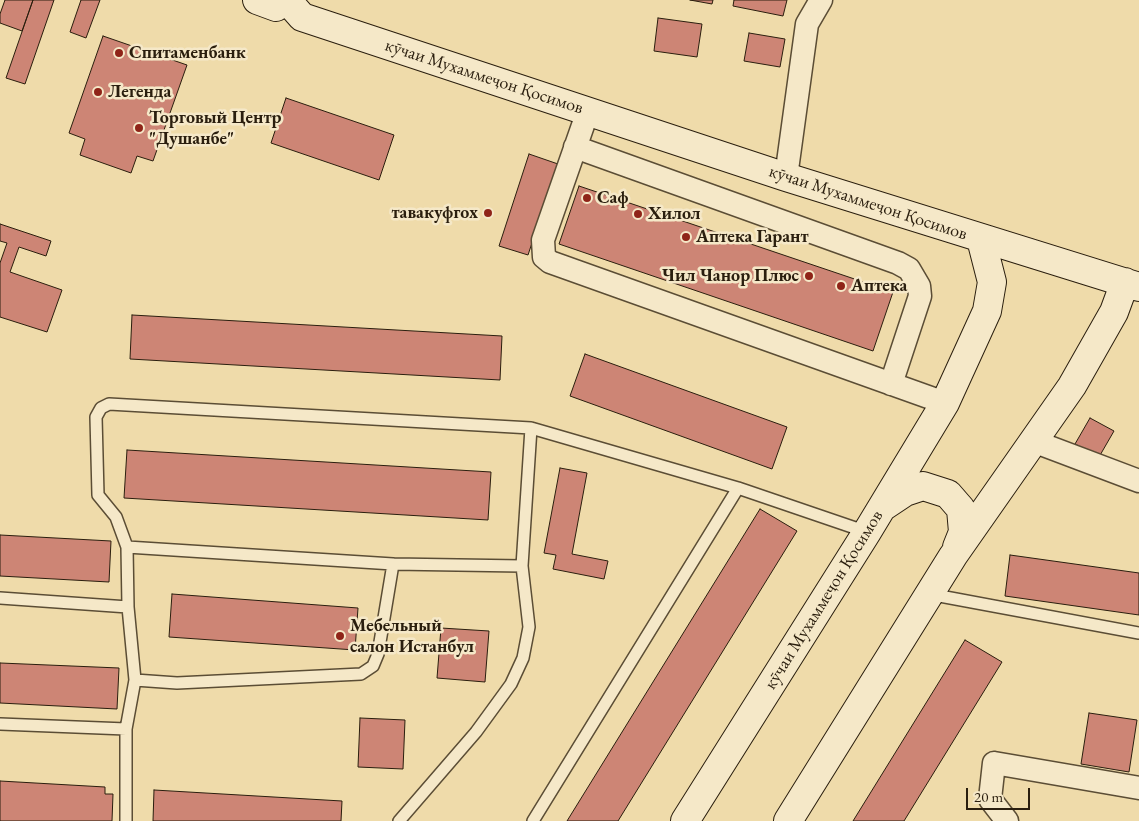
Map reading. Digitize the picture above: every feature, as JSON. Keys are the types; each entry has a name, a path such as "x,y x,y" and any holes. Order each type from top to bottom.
{"street":[{"path":"786,176 807,24 821,0"},
{"name":"кӯчаи Мухаммеҷон Қосимов","path":"278,5 588,111 981,239 992,282 987,310 945,403 883,507 685,821"},
{"path":"588,111 543,240 544,257 550,262 945,403"},
{"path":"575,147 889,259 909,268 920,286 920,296 891,384"},
{"path":"788,821 953,556 1072,386 1114,312 1132,285 981,239"},
{"path":"1033,441 1139,481"},
{"path":"883,507 906,492 923,486 948,494 961,509 963,532 953,556"},
{"path":"1007,821 990,799 994,763 1139,788"}],"lane":[{"path":"126,821 126,728 135,680 128,608 127,547 116,517 98,495 96,417 101,408 109,404 531,428 738,488 867,532"},
{"path":"399,821 476,732 511,684 524,658 529,627 522,566 531,428"},
{"path":"533,821 738,488"},
{"path":"127,547 392,564 522,566"},
{"path":"135,680 177,683 361,674 373,666 378,654 392,564"},
{"path":"929,594 1139,633"},
{"path":"0,598 128,608"},
{"path":"0,724 126,728"}],"building":[{"path":"5,0 33,0 22,31 0,23 0,14"},
{"path":"33,0 54,0 25,84 6,78"},
{"path":"81,0 100,0 86,38 70,32"},
{"path":"690,0 713,0 712,4"},
{"path":"734,0 787,0 783,16 733,6"},
{"path":"658,18 702,24 697,57 654,51"},
{"path":"749,33 785,39 780,67 744,61"},
{"path":"103,36 187,65 153,161 137,156 131,173 80,155 85,139 69,133"},
{"path":"286,98 394,135 379,180 271,143"},
{"path":"529,154 558,164 528,255 499,246"},
{"path":"579,186 893,292 873,351 559,244"},
{"path":"0,224 51,241 46,256 19,247 10,272 62,290 47,332 0,317 0,263 7,243 0,241"},
{"path":"132,315 502,336 500,380 130,359"},
{"path":"585,354 787,427 772,469 570,396"},
{"path":"1090,418 1114,431 1099,457 1075,444"},
{"path":"127,450 491,472 488,520 124,498"},
{"path":"560,468 587,473 572,554 608,561 604,579 553,569 556,555 544,553"},
{"path":"760,509 797,531 618,821 567,821"},
{"path":"0,535 111,541 109,582 0,576"},
{"path":"1010,555 1139,573 1139,615 1005,596"},
{"path":"172,594 358,608 355,650 169,637"},
{"path":"441,628 489,631 485,682 437,678"},
{"path":"965,640 1002,662 904,821 853,821"},
{"path":"0,663 119,668 117,709 0,703"},
{"path":"1089,713 1137,720 1129,772 1081,764"},
{"path":"360,718 405,720 403,769 358,767"},
{"path":"0,781 105,787 105,794 113,794 112,821 0,821"},
{"path":"154,790 342,801 341,821 153,821"}],"place":[{"name":"Спитаменбанк","path":"119,53"},
{"name":"Легенда","path":"98,92"},
{"name":"Торговый Центр \"Душанбе\"","path":"139,128"},
{"name":"Саф","path":"587,198"},
{"name":"тавакуфгох","path":"488,213"},
{"name":"Хилол","path":"638,214"},
{"name":"Аптека Гарант","path":"686,237"},
{"name":"Чил Чанор Плюс","path":"809,276"},
{"name":"Аптека","path":"841,286"},
{"name":"Мебельный салон Истанбул","path":"340,636"}]}
